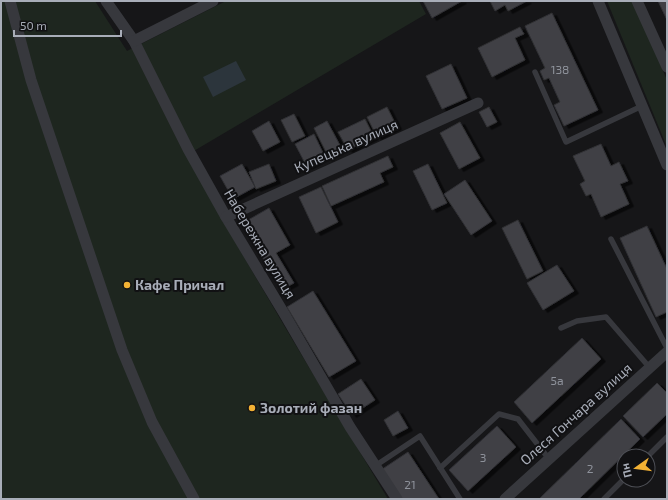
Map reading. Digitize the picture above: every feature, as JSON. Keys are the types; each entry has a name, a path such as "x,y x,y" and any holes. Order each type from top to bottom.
{"street":[{"path":"10,1 31,80 122,350 152,422 194,499"},
{"name":"Набережна вулиця","path":"106,1 134,41 188,149 226,217 350,427 397,499"},
{"path":"134,41 212,1"},
{"path":"598,1 667,165"},
{"path":"637,1 667,67"},
{"name":"Купецька вулиця","path":"226,217 478,103"},
{"name":"Олеся Гончара вулиця","path":"505,499 667,352"}],"lane":[{"path":"535,72 566,142 642,106"},
{"path":"611,239 667,348"},
{"path":"561,328 577,321 606,317 650,368"},
{"path":"440,468 499,414 518,418 549,459"},
{"path":"375,466 420,436 460,499"},
{"path":"656,448 667,437"},
{"path":"604,499 616,487"}],"shaded area":[{"path":"1,1 95,1 127,51 226,1 419,1 426,14 187,155 260,285 388,499 1,499"},
{"path":"607,1 633,1 667,80 667,147"},
{"path":"236,61 246,80 213,97 203,77"}],"building":[{"path":"423,1 462,1 432,18"},
{"path":"490,1 527,1 508,11 505,5 495,11"},
{"path":"658,1 667,1 667,20"},
{"path":"552,13 598,110 564,126 554,105 560,102 549,78 544,80 540,71 545,68 525,26"},
{"path":"520,27 524,34 515,38 525,60 492,77 478,48"},
{"path":"451,64 467,98 442,109 426,76"},
{"path":"387,107 397,127 377,137 367,117"},
{"path":"489,107 497,122 487,127 479,112"},
{"path":"294,114 305,136 292,142 281,120"},
{"path":"365,119 374,137 348,150 338,132"},
{"path":"269,121 280,142 263,151 252,131"},
{"path":"327,121 342,149 328,156 314,128"},
{"path":"460,122 480,158 459,169 440,133"},
{"path":"314,134 325,157 307,167 295,144"},
{"path":"601,144 611,166 619,162 628,181 620,184 629,204 601,217 591,194 586,196 580,184 585,181 573,156"},
{"path":"388,156 393,167 380,173 384,182 331,206 322,186"},
{"path":"242,164 255,187 233,199 220,176"},
{"path":"269,164 276,181 256,189 249,172"},
{"path":"428,164 447,203 432,210 413,171"},
{"path":"465,180 492,221 471,235 444,194"},
{"path":"321,187 338,222 316,233 299,197"},
{"path":"269,208 290,245 276,253 294,283 281,290 243,223"},
{"path":"518,220 543,271 527,279 502,228"},
{"path":"647,226 667,269 667,312 656,317 620,238"},
{"path":"557,265 574,291 543,310 527,283"},
{"path":"313,291 356,361 329,377 287,307"},
{"path":"582,338 601,359 532,423 514,402"},
{"path":"361,379 375,400 352,415 338,394"},
{"path":"657,383 667,393 667,414 643,437 623,416"},
{"path":"398,411 408,428 393,436 384,420"},
{"path":"621,419 640,439 631,448 616,448 616,463 579,499 539,499"},
{"path":"497,426 516,447 468,491 449,470"},
{"path":"408,452 439,499 400,499 381,470"}],"place":[{"name":"Кафе Причал","path":"127,285"},
{"name":"Золотий фазан","path":"252,408"}]}
